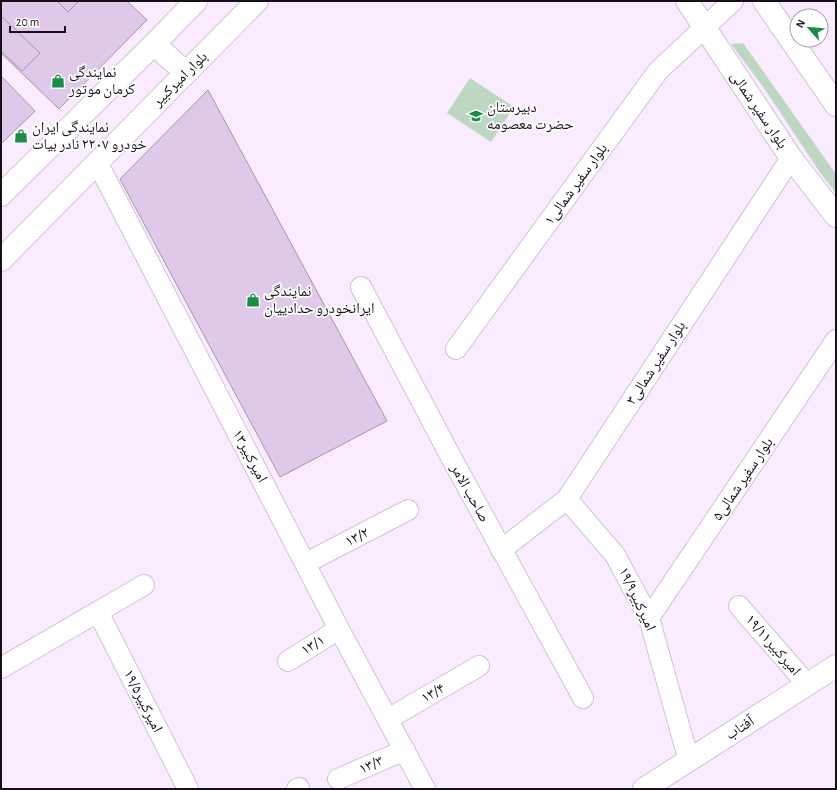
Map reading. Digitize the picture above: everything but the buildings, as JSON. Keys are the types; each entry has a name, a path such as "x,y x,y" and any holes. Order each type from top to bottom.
{"main road":[{"path":"1,195 196,1"},
{"name":"بلوار امیرکبیر","path":"1,260 257,1"},
{"name":"بلوار سفیر شمالی","path":"687,1 791,158 836,216"},
{"path":"764,1 834,98"},
{"path":"154,44 186,73"},
{"name":"آفتاب","path":"644,789 836,666"}],"street":[{"name":"بلوار سفیر شمالی۱","path":"456,349 658,71 733,1"},
{"name":"بلوار سفیر شمالی۳","path":"501,550 567,499 791,158"},
{"name":"امیرکبیر۱۳","path":"97,162 339,629 425,789"},
{"name":"صاحب الامر","path":"361,287 452,460 583,698"},
{"name":"بلوار سفیر شمالی۵","path":"649,618 836,340"},
{"name":"امیرکبیر۱۹/۹","path":"567,499 615,555 649,618 689,761"},
{"name":"۱۳/۲","path":"306,563 408,510"},
{"path":"1,668 144,585"},
{"name":"امیرکبیر۱۹/۱۱","path":"739,606 807,684"},
{"name":"امیرکبیر۱۹/۵","path":"98,612 188,789"},
{"name":"۱۳/۱","path":"288,661 339,629"},
{"name":"۱۳/۴","path":"388,719 478,666"},
{"name":"۱۳/۳","path":"338,779 404,750"}],"green space":[{"path":"743,43 836,174 836,193 821,174 764,88 731,44"},
{"path":"470,78 514,107 491,142 447,113"}],"place":[{"name":"نمایندگی کرمان موتور","path":"58,81"},
{"name":"دبیرستان حضرت معصومه","path":"476,116"},
{"name":"نمایندگی ایران خودرو ۲۲۰۷ نادر بیات","path":"21,136"},
{"name":"نمایندگی ایرانخودرو حدادییان","path":"253,300"}]}
